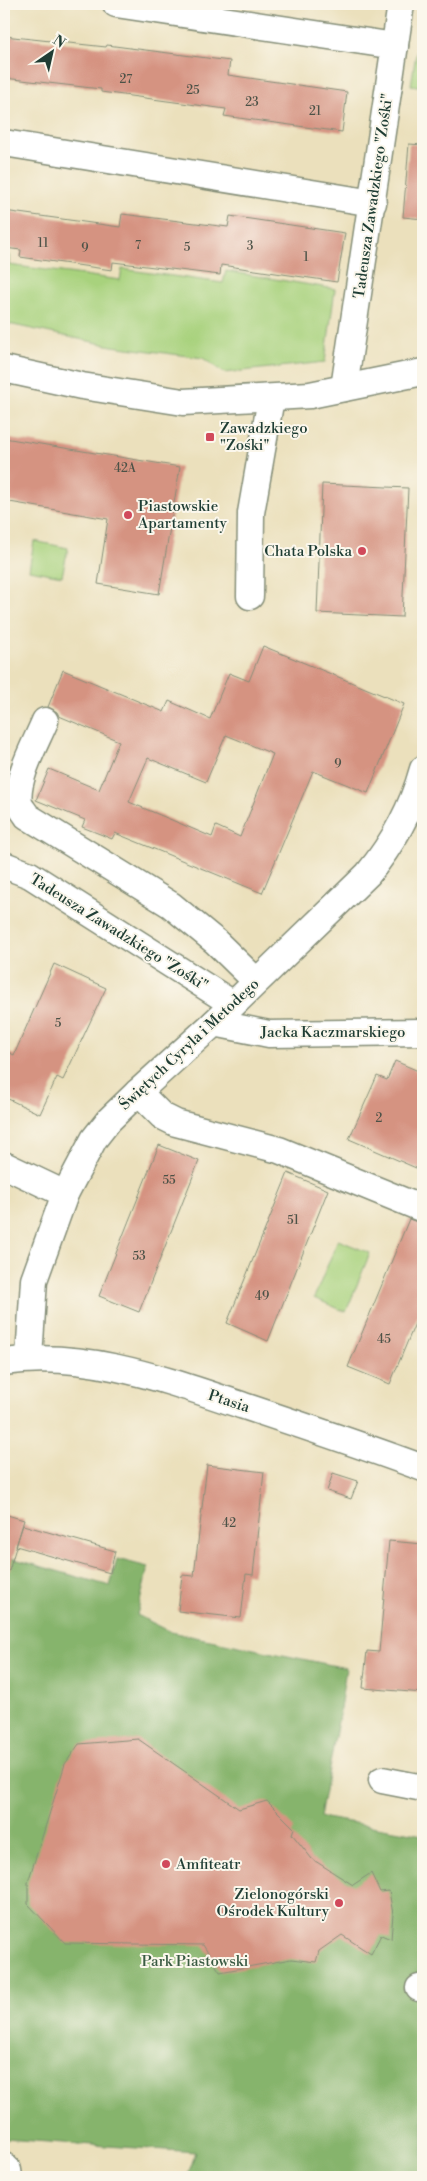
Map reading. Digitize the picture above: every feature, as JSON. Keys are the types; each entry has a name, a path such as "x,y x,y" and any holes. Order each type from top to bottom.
{"street":[{"path":"116,4 395,46"},
{"name":"Tadeusza Zawadzkiego \"Zośki\"","path":"344,388 373,203 401,4"},
{"path":"4,143 373,203"},
{"path":"4,369 82,386 184,402 310,396 423,374"},
{"path":"250,596 251,512 271,398"},
{"path":"45,722 11,793 27,816 171,905 216,942 256,981"},
{"name":"Świętych Cyryla i Metodego","path":"16,1360 34,1280 64,1194 94,1139 138,1092 214,1023 368,874 386,852 406,817 423,769"},
{"name":"Tadeusza Zawadzkiego \"Zośki\"","path":"4,865 30,876 233,1004"},
{"name":"Jacka Kaczmarskiego","path":"214,1023 269,1034 423,1032"},
{"path":"138,1092 162,1116 176,1124 279,1150 423,1209"},
{"path":"4,1165 64,1194"},
{"name":"Ptasia","path":"16,1360 62,1358 100,1364 182,1386 423,1468"},
{"path":"382,1780 423,1788"},
{"path":"4,2166 8,2170 9,2177"}],"green space":[{"path":"423,10 423,87 411,85"},
{"path":"4,255 10,256 9,265 120,280 122,269 223,283 226,271 335,289 325,362 224,373 203,358 112,346 4,323"},
{"path":"34,541 68,548 62,576 29,570"},
{"path":"338,1240 370,1253 346,1312 314,1298"},
{"name":"Park Piastowski","path":"4,1556 110,1586 117,1559 148,1567 137,1615 171,1632 346,1668 320,1817 423,1835 423,2177 187,2177 196,2152 4,2139"}],"building":[{"path":"4,36 106,47 107,45 230,61 228,75 347,92 342,132 224,116 226,109 101,92 101,89 4,78"},
{"path":"409,144 423,145 423,219 403,217"},
{"path":"4,211 120,227 122,214 228,227 230,216 345,233 337,282 221,265 220,275 113,262 112,270 20,257 21,250 4,248"},
{"name":"Piastowskie Apartamenty","path":"4,438 180,467 159,594 98,584 108,519 4,501"},
{"name":"Chata Polska","path":"322,484 408,488 402,617 317,613"},
{"path":"263,646 404,704 368,793 313,771 262,893 115,833 112,839 82,827 85,820 36,800 49,769 99,790 119,741 59,716 57,712 48,707 63,670 164,712 169,701 210,719 229,673 249,681","holes":["226,735 273,754 240,837 216,826 212,837 129,802 148,758 206,782"]},
{"path":"54,964 106,988 63,1080 57,1077 40,1114 4,1097 4,1050 14,1055"},
{"path":"395,1061 423,1073 423,1171 349,1139 377,1076 387,1080"},
{"path":"159,1145 199,1161 139,1312 99,1296"},
{"path":"288,1173 328,1190 268,1341 227,1323"},
{"path":"409,1219 423,1224 423,1304 390,1384 348,1367"},
{"path":"207,1465 264,1472 253,1575 246,1574 241,1618 178,1611 182,1575 194,1576"},
{"path":"333,1473 358,1481 351,1499 327,1491"},
{"path":"4,1514 24,1520 9,1571 4,1570"},
{"path":"23,1525 115,1551 110,1573 16,1546"},
{"path":"389,1541 423,1544 423,1693 363,1688 367,1651 379,1652"},
{"name":"Amfiteatr","path":"138,1739 239,1809 267,1801 294,1828 292,1834 312,1859 353,1885 371,1873 380,1892 389,1891 393,1914 391,1939 381,1935 371,1954 342,1935 319,1951 316,1962 291,1959 220,1972 203,1945 65,1943 28,1904 28,1882 65,1764 79,1744"}],"place":[{"name":"Zawadzkiego \"Zośki\"","path":"210,437"},
{"name":"Piastowskie Apartamenty","path":"128,515"},
{"name":"Chata Polska","path":"362,551"},
{"name":"Amfiteatr","path":"166,1864"},
{"name":"Zielonogórski Ośrodek Kultury","path":"339,1903"}]}
